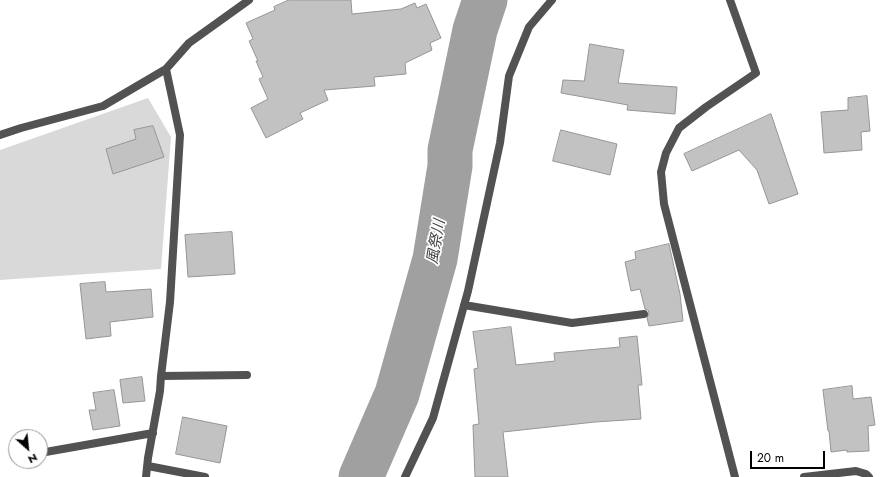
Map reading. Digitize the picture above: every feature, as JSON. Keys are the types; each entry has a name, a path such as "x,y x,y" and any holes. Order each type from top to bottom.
{"street":[{"path":"0,135 103,106 166,69 189,43 249,0"},
{"path":"405,477 433,418 464,305 500,143 509,76 529,27 552,0"},
{"path":"730,0 756,73 706,107 679,128 666,153 662,172 664,204 735,477"},
{"path":"146,477 160,391 170,302 180,135 166,69"},
{"path":"464,305 572,323 644,314"},
{"path":"161,376 247,375"},
{"path":"48,452 152,433"},
{"path":"148,466 205,477"},
{"path":"804,477 856,470 866,474 869,477"}],"shaded area":[{"path":"148,98 171,137 161,269 0,280 0,150"}],"building":[{"path":"289,0 351,0 352,14 401,9 415,3 417,8 426,4 441,38 430,43 432,50 405,63 406,74 374,77 375,86 324,90 328,100 300,113 303,119 266,138 251,108 268,99 259,79 263,77 249,41 253,39 246,23 275,10 274,7"},
{"path":"590,44 624,50 618,83 677,87 675,114 627,110 628,105 561,93 563,80 584,81"},
{"path":"867,96 870,131 861,132 862,150 824,153 821,112 848,110 848,98"},
{"path":"771,114 798,194 769,204 757,170 739,150 692,171 684,154"},
{"path":"153,126 164,157 113,174 106,149 136,139 134,130"},
{"path":"561,130 617,144 610,175 553,161"},
{"path":"232,232 235,274 188,277 185,235"},
{"path":"669,244 680,294 683,321 649,326 647,318 649,313 648,310 645,309 640,289 631,291 625,262 636,259 635,252"},
{"path":"105,282 106,292 151,289 153,317 110,322 111,336 86,339 80,284"},
{"path":"511,327 516,365 555,361 554,353 620,347 619,338 637,336 642,385 638,385 641,419 595,422 503,432 508,477 475,477 473,425 479,424 474,369 478,368 473,332"},
{"path":"142,377 145,401 123,403 120,380"},
{"path":"852,386 853,399 871,397 875,425 868,426 869,451 847,452 847,450 831,452 823,390"},
{"path":"114,390 120,426 93,430 89,410 96,410 93,393"},
{"path":"183,417 227,426 220,463 176,454"}],"waterway":[{"name":"風祭川","path":"361,477 397,394 435,259 450,166 450,150 475,30 485,0"}]}
